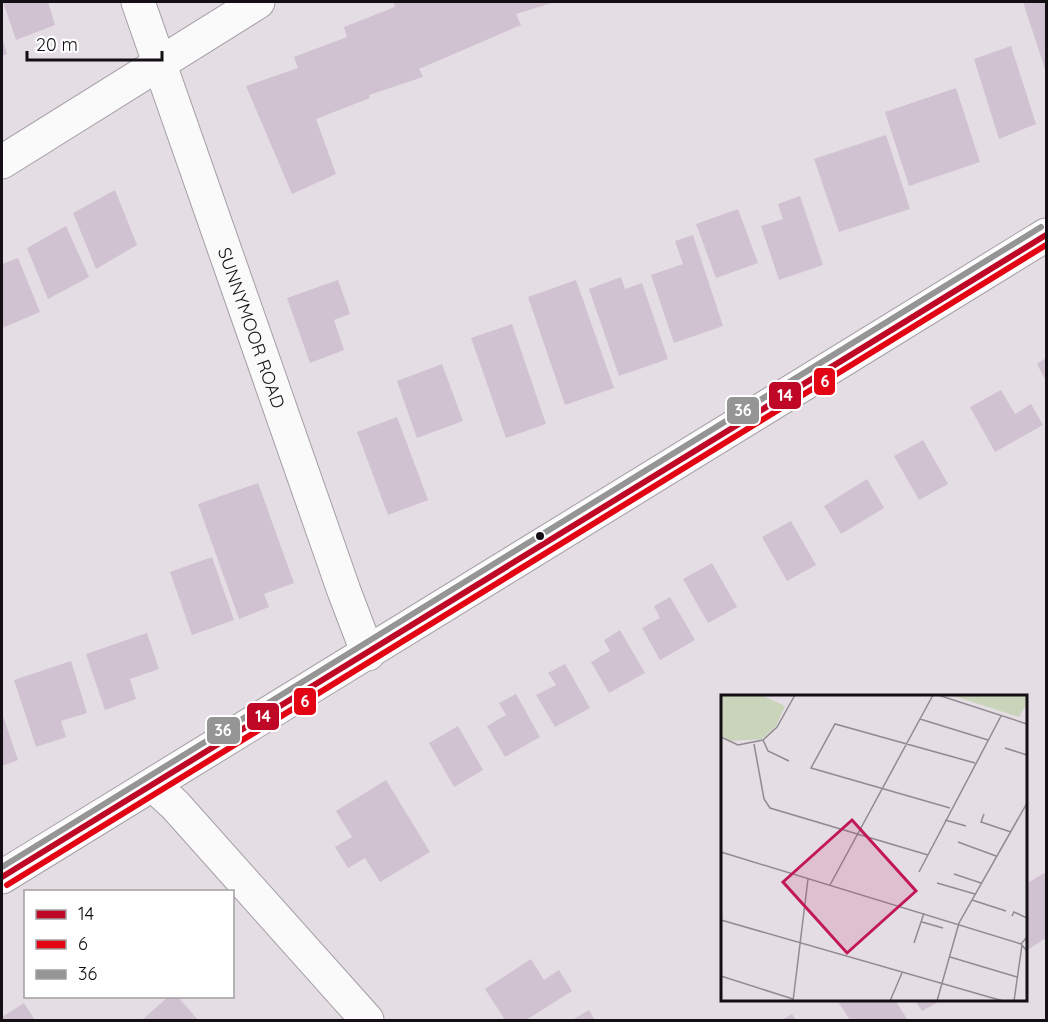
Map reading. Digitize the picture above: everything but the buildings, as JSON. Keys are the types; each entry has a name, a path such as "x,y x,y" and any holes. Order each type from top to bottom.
{"street":[{"name":"SUNNYMOOR ROAD","path":"138,2 368,654"},
{"path":"2,162 258,2"},
{"path":"2,877 1047,235"},
{"path":"153,785 175,805 367,1020"}],"transit line":[{"name":"36","path":"2,867 1041,227"},
{"name":"14","path":"2,877 1046,235"},
{"name":"6","path":"7,885 1046,245"}]}
